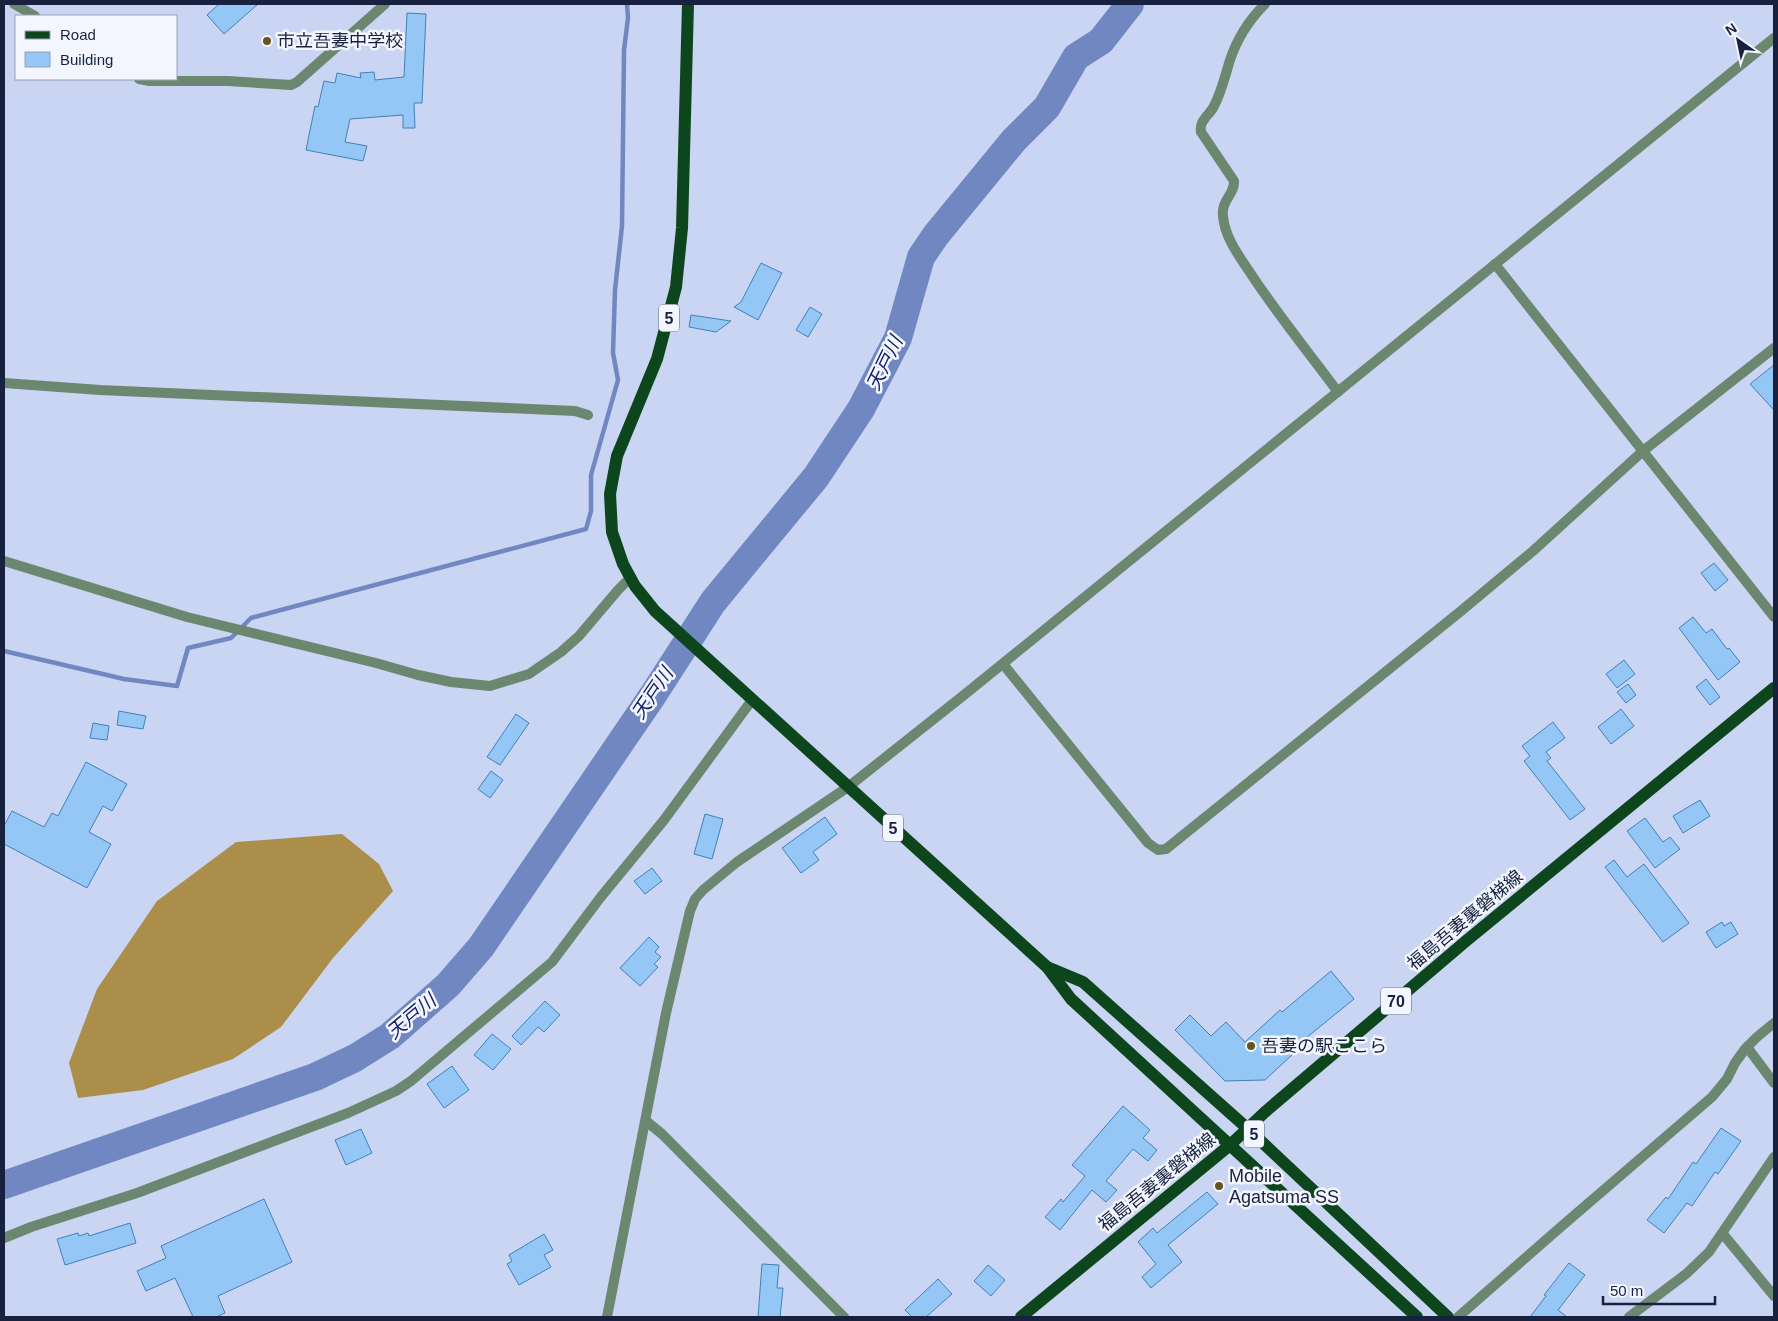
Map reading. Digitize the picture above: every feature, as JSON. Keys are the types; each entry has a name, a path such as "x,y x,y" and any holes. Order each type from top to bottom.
{"main road":[{"name":"5","path":"688,4 682,228 676,287 657,360 617,456 610,494 612,532 630,578 655,611 1047,967 1071,999 1414,1316"},
{"name":"福島吾妻裏磐梯線","path":"1021,1317 1230,1145 1247,1128 1466,941 1774,688"},
{"name":"5","path":"1047,967 1084,982 1247,1128 1448,1317"}],"street":[{"path":"14,4 32,15"},
{"path":"144,80 228,80 290,85 297,82 386,4"},
{"path":"1265,4 1255,14 1243,33 1231,57 1213,108 1203,120 1200,128 1234,181 1234,187 1224,202 1222,209 1223,221 1234,248 1267,297 1338,392"},
{"path":"607,1317 666,1013 690,911 695,900 703,890 737,862 848,787 1003,664 1774,38"},
{"path":"1495,264 1774,616"},
{"path":"1003,664 1148,843 1155,849 1162,850 1171,846 1461,612 1533,551 1644,451 1774,348"},
{"path":"4,383 100,390 574,411 588,415"},
{"path":"4,561 186,617 426,677 490,686 529,674 561,652 579,636 630,578"},
{"path":"4,1238 39,1224 137,1193 348,1113 387,1096 411,1081 552,962 600,898 664,820 752,700"},
{"path":"1458,1317 1563,1224 1712,1097 1747,1047 1774,1023"},
{"path":"1747,1047 1774,1083"},
{"path":"646,1121 662,1134 844,1317"},
{"path":"1629,1317 1686,1274 1709,1252 1774,1157"},
{"path":"1723,1234 1774,1296"}],"shaded area":[{"path":"342,834 379,864 393,891 333,958 281,1027 233,1059 143,1090 78,1098 69,1063 97,989 157,901 236,842"}],"building":[{"path":"219,4 258,4 224,34 207,15"},
{"path":"407,13 426,14 422,103 414,103 415,128 403,128 403,115 350,119 345,142 367,146 363,161 306,150 315,106 318,107 324,81 335,83 337,73 361,78 360,73 374,72 375,80 404,77"},
{"path":"761,263 782,273 758,320 734,307 741,302"},
{"path":"810,307 822,314 808,337 796,330"},
{"path":"691,315 731,321 716,332 689,327"},
{"path":"1774,365 1774,410 1750,384"},
{"path":"1714,563 1728,580 1715,591 1701,573"},
{"path":"1693,617 1706,633 1712,629 1727,649 1729,648 1740,662 1718,680 1679,628"},
{"path":"1624,660 1635,674 1617,688 1606,674"},
{"path":"1706,679 1720,697 1710,705 1696,687"},
{"path":"1628,684 1636,695 1626,703 1617,692"},
{"path":"1621,709 1634,726 1611,744 1598,727"},
{"path":"119,711 146,716 143,729 117,725"},
{"path":"516,714 529,723 500,765 487,757"},
{"path":"1553,722 1565,738 1546,752 1551,758 1547,761 1585,809 1570,820 1524,761 1530,756 1522,746"},
{"path":"93,723 109,726 107,740 90,738"},
{"path":"86,762 127,784 112,811 103,806 89,832 111,844 87,888 4,844 4,826 12,811 44,827 52,813 58,816"},
{"path":"491,771 503,780 490,798 478,789"},
{"path":"1700,800 1710,816 1683,833 1673,816"},
{"path":"705,814 723,819 712,859 694,854"},
{"path":"825,817 837,834 813,852 819,860 801,873 782,848"},
{"path":"1645,818 1663,842 1670,837 1680,849 1655,868 1627,831"},
{"path":"1614,860 1627,877 1644,864 1689,923 1663,942 1605,867"},
{"path":"652,868 662,881 645,894 634,881"},
{"path":"1722,922 1724,926 1731,922 1738,934 1716,948 1706,932"},
{"path":"649,937 659,947 655,952 661,957 654,964 658,967 640,986 620,968"},
{"name":"吾妻の駅ここら","path":"1331,971 1354,999 1306,1038 1308,1040 1265,1080 1225,1081 1175,1030 1190,1015 1211,1036 1226,1022 1245,1042 1280,1010 1282,1012"},
{"path":"545,1001 560,1015 544,1032 538,1027 521,1045 512,1036"},
{"path":"492,1034 511,1049 493,1070 474,1055"},
{"path":"452,1066 469,1090 444,1108 427,1084"},
{"path":"1123,1106 1150,1130 1143,1138 1157,1150 1148,1161 1133,1149 1106,1181 1117,1190 1106,1202 1092,1190 1060,1230 1045,1217 1061,1199 1063,1202 1085,1176 1072,1165"},
{"path":"1721,1128 1741,1141 1718,1174 1715,1172 1692,1206 1687,1203 1664,1233 1647,1220 1666,1197 1668,1199 1693,1162 1696,1164"},
{"path":"361,1129 372,1153 346,1165 335,1140"},
{"path":"1207,1192 1218,1204 1168,1245 1182,1262 1151,1288 1142,1277 1156,1264 1138,1242 1153,1228 1157,1233"},
{"path":"264,1199 292,1262 218,1296 225,1313 216,1317 193,1317 175,1278 146,1291 137,1271 166,1258 161,1246"},
{"path":"130,1223 136,1243 65,1265 57,1239 78,1233 79,1236 88,1233 89,1236"},
{"path":"544,1234 553,1250 544,1255 551,1267 519,1285 507,1264 512,1261 509,1255"},
{"path":"1569,1263 1585,1275 1558,1310 1567,1317 1530,1317 1546,1296 1544,1295"},
{"path":"762,1264 779,1265 777,1288 783,1288 780,1317 758,1317"},
{"path":"988,1265 1005,1280 991,1296 974,1281"},
{"path":"938,1279 952,1294 926,1317 912,1317 905,1310"}],"waterway":[{"path":"4,651 124,679 177,686 188,648 231,638 251,618 586,529 591,511 591,475 618,380 613,353 615,290 622,226 624,50 628,18 627,4"},
{"name":"天戸川","path":"4,1185 315,1077 355,1058 390,1036 448,985 481,947 653,695 713,602 816,477 861,409 898,338 921,257 936,235 1014,140 1047,107 1076,57 1101,41 1130,4"}],"place":[{"name":"市立吾妻中学校","path":"267,41"},
{"name":"吾妻の駅ここら","path":"1251,1046"},
{"name":"Mobile Agatsuma SS","path":"1219,1186"}]}
